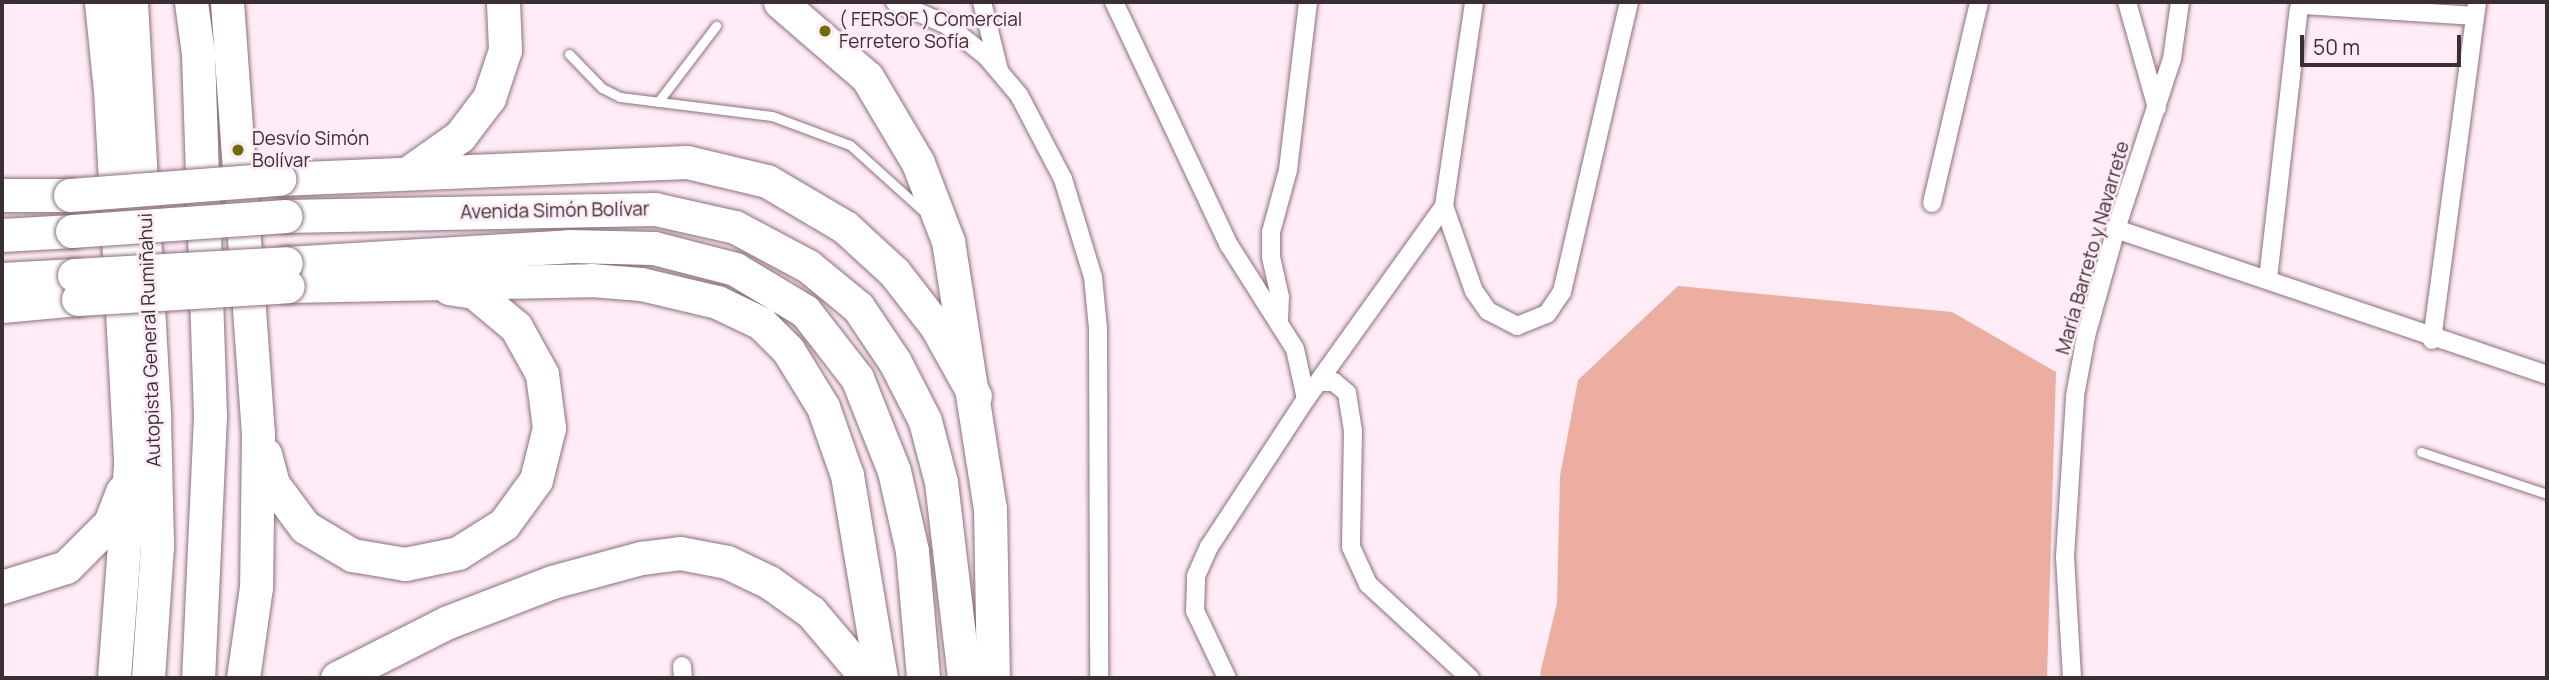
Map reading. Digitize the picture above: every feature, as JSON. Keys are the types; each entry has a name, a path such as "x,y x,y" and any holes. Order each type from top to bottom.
{"highway":[{"path":"83,2 91,14 110,90"},
{"path":"100,2 110,90 130,465 114,678"},
{"name":"Autopista General Rumiñahui","path":"131,2 155,432 157,546 148,678"},
{"path":"191,2 198,54 210,416 198,678"},
{"path":"243,678 256,587 258,432 229,18 244,2"},
{"path":"408,173 460,136 489,98 505,50 503,2"},
{"path":"780,2 867,77 918,163 948,241 975,396 990,508 993,678"},
{"path":"2,195 70,195 279,179 687,162 767,181 845,227 894,272 936,326 975,396"},
{"name":"Avenida Simón Bolívar","path":"2,235 285,216 655,209 735,227 808,266 858,307 895,362 925,421 941,482 964,678"},
{"name":"Avenida Simón Bolívar","path":"287,274 569,246 654,248 735,269 805,311 857,378 894,471 912,551 923,678"},
{"path":"2,279 76,287 287,274 419,284 474,292 516,327 542,374 549,428 536,480 504,524 458,553 405,564 352,555 305,527 273,484 258,432"},
{"path":"419,284 591,280 641,284 717,302 761,323 788,350 823,407 847,475 881,678"},
{"path":"2,306 76,287"},
{"path":"2,587 66,567 110,523 130,465"},
{"path":"337,678 448,622 552,582 641,558 680,553 727,562 769,582 811,612 867,678"}],"street":[{"path":"895,2 947,25 1000,72 1019,95 1063,179 1093,276 1098,328 1099,678"},
{"path":"982,2 1000,72"},
{"path":"1114,2 1128,25 1229,245 1294,349 1306,399"},
{"path":"1128,25 1133,2"},
{"path":"1279,322 1280,297 1270,257 1270,232 1288,170 1308,2"},
{"path":"1227,678 1195,611 1196,576 1209,547 1306,399 1444,206 1474,2"},
{"path":"1444,206 1474,291 1488,311 1517,326 1547,314 1562,292 1629,2"},
{"path":"1932,203 1979,2"},
{"path":"2127,2 2157,108"},
{"name":"María Barreto y Navarrete","path":"2072,678 2066,557 2069,454 2085,336 2116,229 2172,59 2180,2"},
{"path":"2268,279 2299,9 2305,5 2476,9 2432,340"},
{"path":"2116,229 2268,279 2432,340 2547,375"},
{"path":"1319,382 1334,382 1348,393 1353,430 1351,547 1368,584 1470,678"}],"lane":[{"path":"658,102 716,26"},
{"path":"569,54 602,88 620,97 772,116 850,145 911,196 948,241"},
{"path":"2421,452 2547,494"}],"shaded area":[{"path":"1678,286 1952,312 2056,372 2047,678 1543,678 1540,674 1557,603 1560,476 1578,380"}],"place":[{"name":"( FERSOF ) Comercial Ferretero Sofía","path":"825,31"},
{"name":"Desvío Simón Bolívar","path":"238,150"}]}
